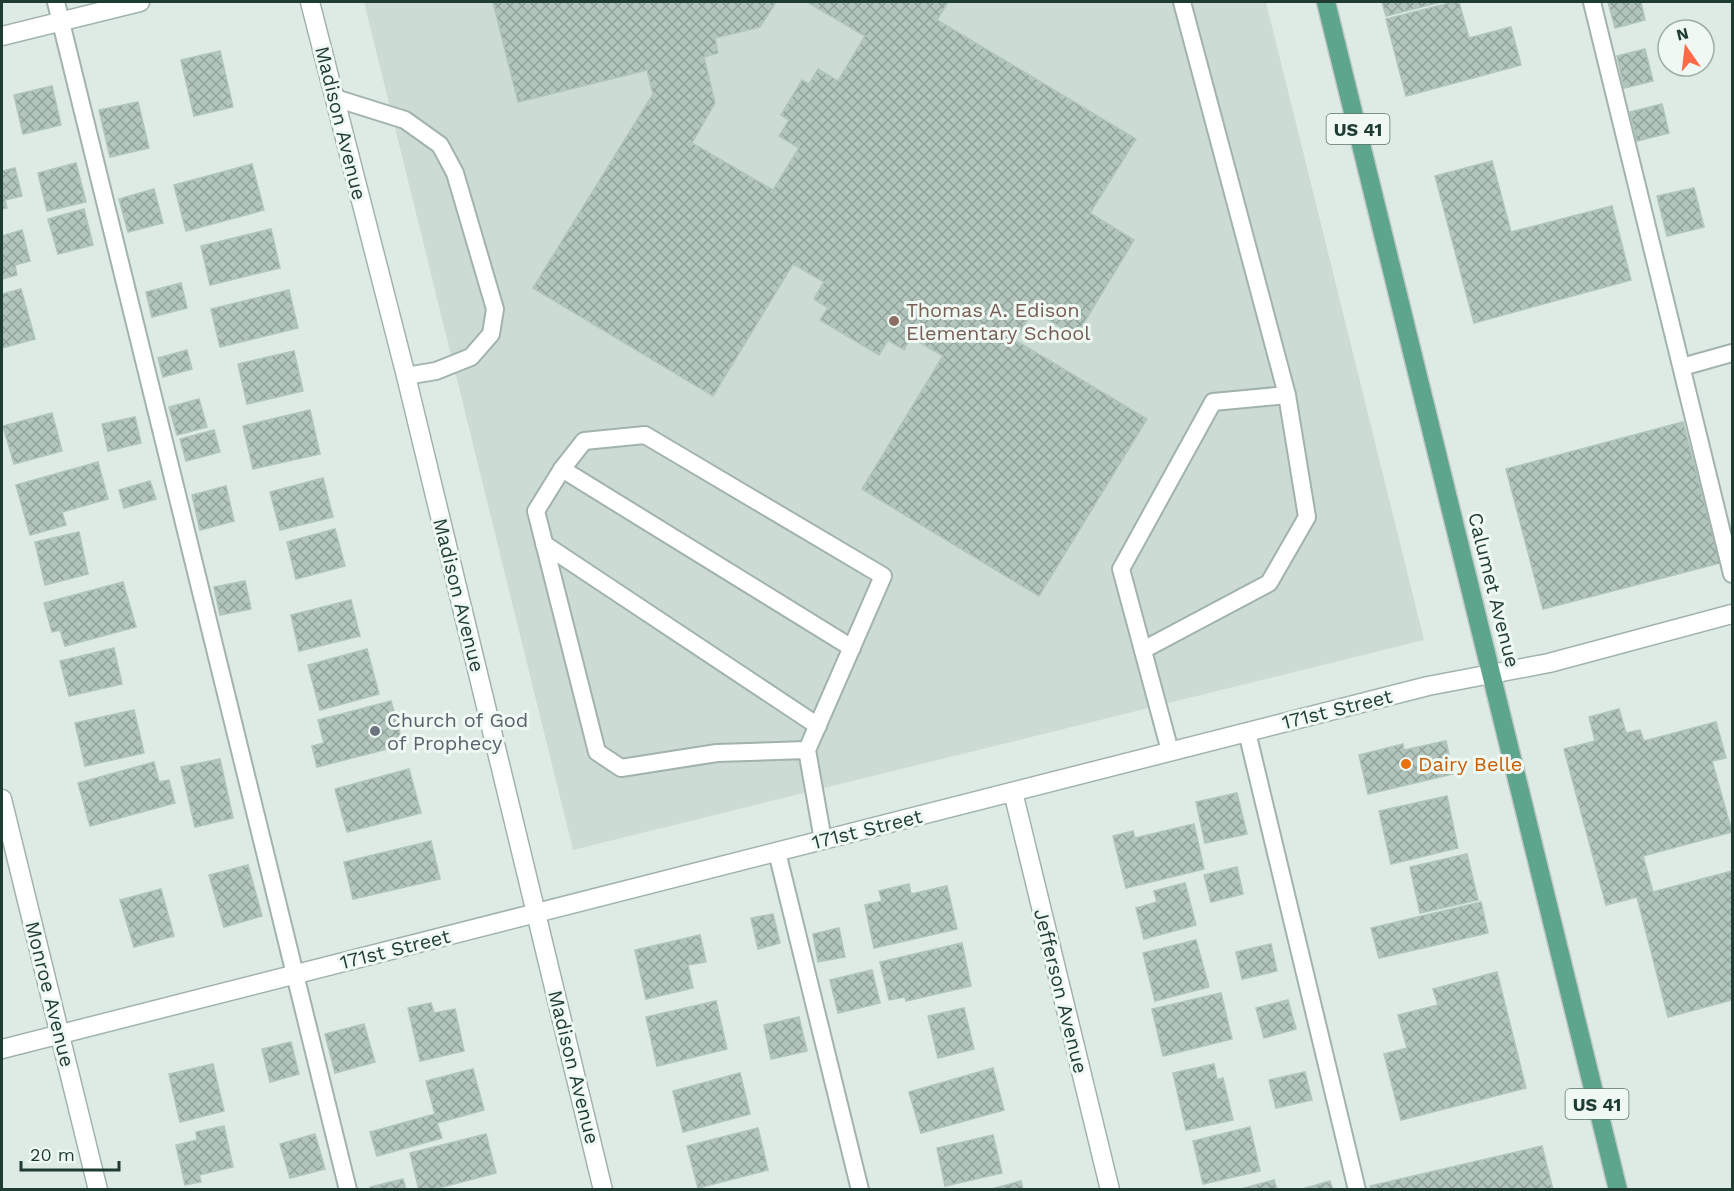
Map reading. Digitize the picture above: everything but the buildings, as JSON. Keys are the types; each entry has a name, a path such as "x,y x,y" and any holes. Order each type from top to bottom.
{"main road":[{"name":"Calumet Avenue","path":"1326,2 1618,1190"}],"street":[{"path":"2,36 140,2"},
{"name":"Madison Avenue","path":"310,2 406,376 603,1190"},
{"name":"171st Street","path":"2,1049 1428,686 1549,663 1732,614"},
{"name":"Jefferson Avenue","path":"1013,792 1110,1190"},
{"name":"Monroe Avenue","path":"2,799 98,1190"}],"lane":[{"path":"56,2 348,1190"},
{"path":"1143,650 1269,583 1307,517 1287,395 1182,2"},
{"path":"1592,2 1732,574"},
{"path":"335,98 405,120 440,145 455,173 495,309 491,334 471,357 436,371 406,376"},
{"path":"1682,367 1732,353"},
{"path":"1170,751 1121,569 1213,402 1287,395"},
{"path":"807,750 717,753 621,768 597,752 536,511 562,469 584,441 645,435 883,576 807,750 823,840"},
{"path":"562,469 852,648"},
{"path":"544,544 818,726"},
{"path":"1247,732 1357,1190"},
{"path":"777,852 860,1190"}],"shaded area":[{"name":"Thomas A. Edison Elementary School","path":"364,2 1266,2 1424,640 573,850"}],"place":[{"name":"Thomas A. Edison Elementary School","path":"894,321"},
{"name":"Church of God of Prophecy","path":"375,731"},
{"name":"Dairy Belle","path":"1406,764"}]}
